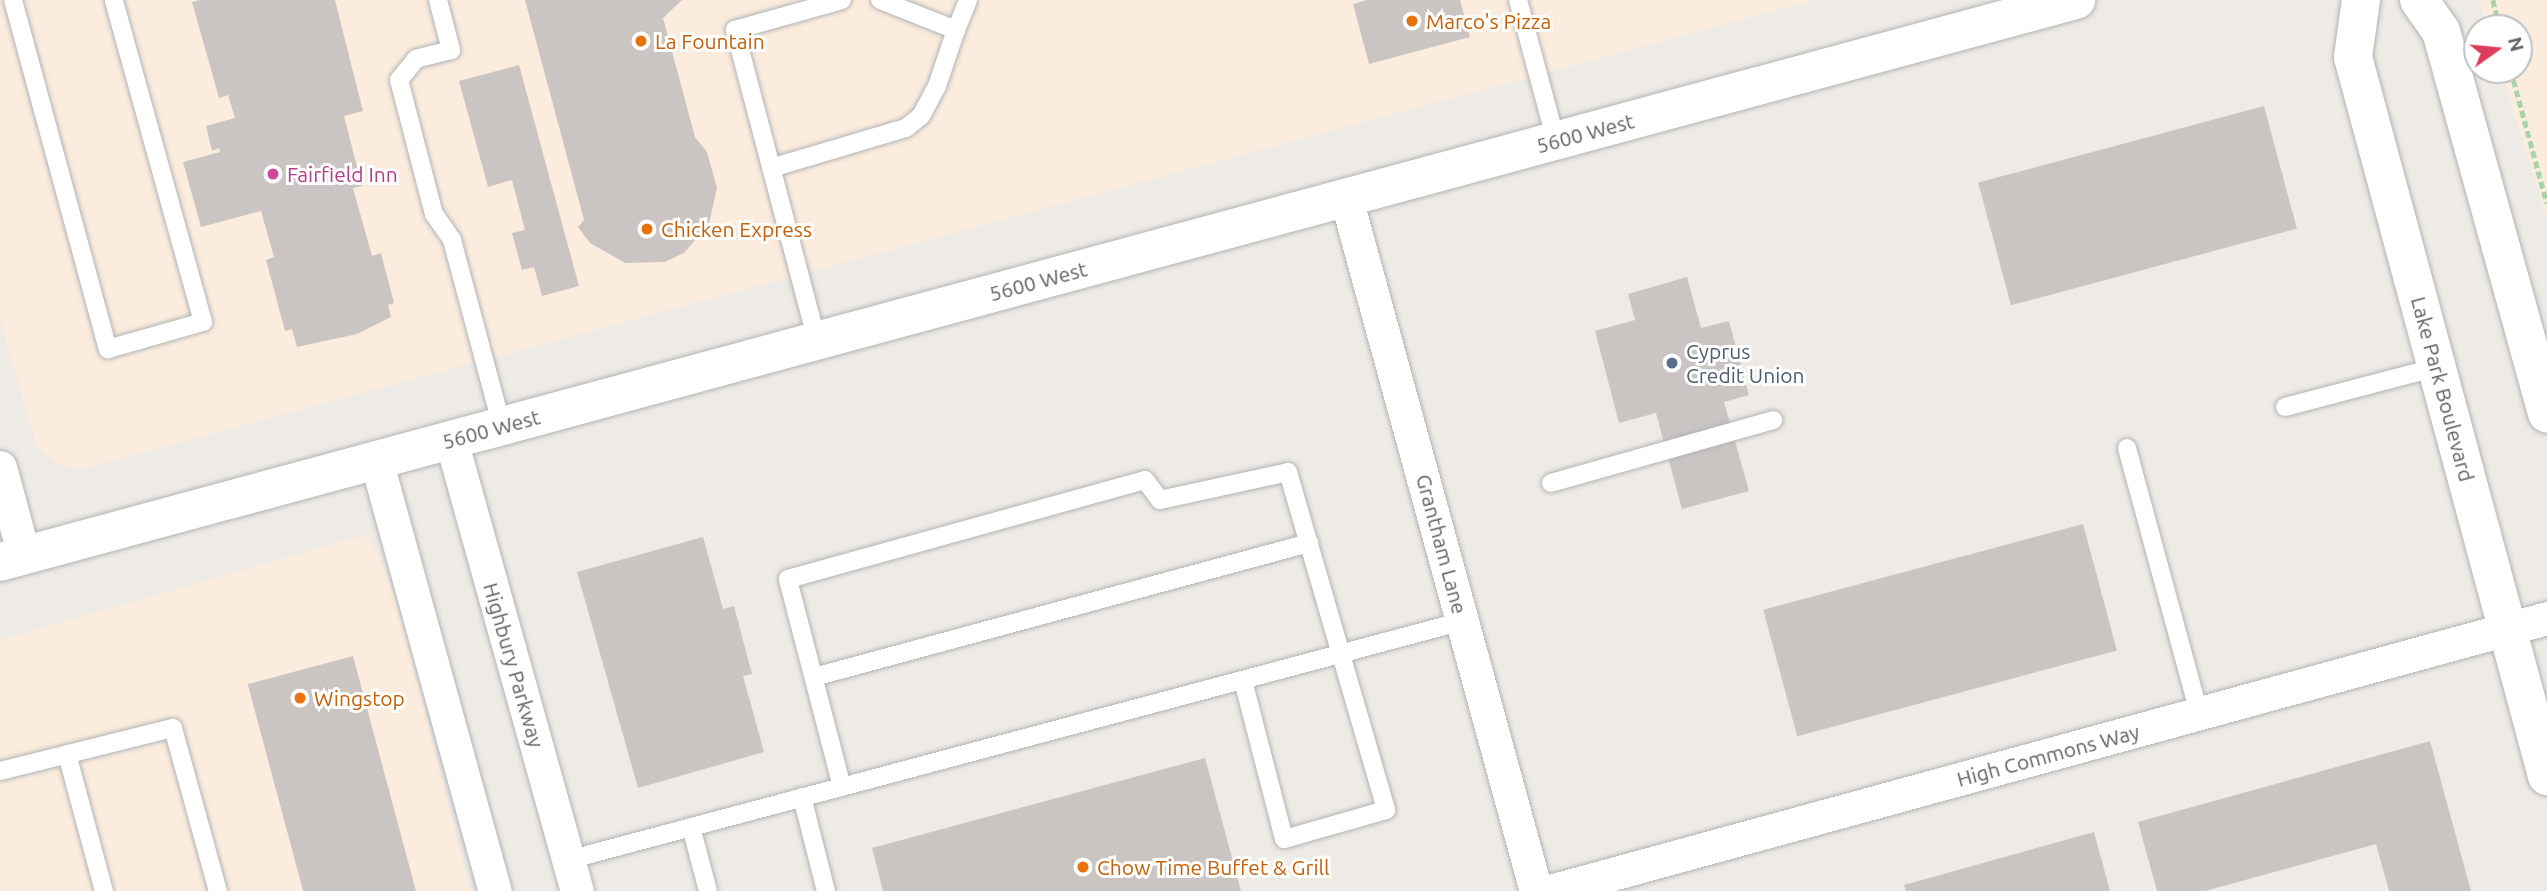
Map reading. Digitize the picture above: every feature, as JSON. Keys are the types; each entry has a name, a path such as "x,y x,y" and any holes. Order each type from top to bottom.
{"main road":[{"name":"5600 West","path":"12,559 2076,0"},
{"name":"Lake Park Boulevard","path":"2361,0 2353,57 2547,776"},
{"path":"2419,0 2441,32 2547,414"}],"street":[{"name":"Grantham Lane","path":"1346,198 1536,891"},
{"name":"Highbury Parkway","path":"451,440 573,876"},
{"path":"376,460 495,891"},
{"path":"0,467 12,559"},
{"name":"High Commons Way","path":"1549,891 2547,618"}],"lane":[{"path":"13,0 108,349 203,322 114,0"},
{"path":"438,0 451,50 416,59 399,80 434,214 452,240 502,426"},
{"path":"817,341 735,30 842,0"},
{"path":"880,0 956,30"},
{"path":"771,168 906,128 921,116 937,86 968,0"},
{"path":"1518,0 1556,141"},
{"path":"2285,407 2438,366"},
{"path":"1550,483 1773,420"},
{"path":"2127,448 2199,713"},
{"path":"842,787 788,579 1145,480 1160,500 1287,472 1386,810 1284,839 1243,680"},
{"path":"814,677 1309,543"},
{"path":"573,876 691,827 1463,621"},
{"path":"0,771 173,727 218,891"},
{"path":"67,754 104,891"},
{"path":"802,797 826,891"},
{"path":"691,827 708,891"}],"path":[{"path":"2515,84 2547,203"}],"shaded area":[{"path":"0,0 1814,0 81,469 58,464 36,444 0,319"},
{"path":"2479,0 2547,0 2547,219 2505,84 2533,84 2533,14 2484,14"},
{"path":"369,534 397,600 470,891 0,891 0,640"}],"building":[{"name":"Fairfield Inn","path":"335,0 363,111 344,116 362,186 353,188 372,256 381,253 394,303 388,305 391,317 357,334 297,347 292,329 285,331 266,260 274,257 261,211 201,227 183,162 220,152 219,148 212,151 206,126 235,118 228,95 219,98 192,2"},
{"path":"525,0 682,0 663,18 695,137 707,152 717,188 709,224 684,253 665,262 625,263 590,243 578,227 584,220"},
{"name":"Marco's Pizza","path":"1367,0 1460,0 1470,37 1369,64 1353,4"},
{"path":"519,65 579,286 542,296 534,267 522,270 512,233 525,230 512,180 488,187 459,81"},
{"path":"2264,106 2297,229 2011,305 1978,183"},
{"name":"Cyprus Credit Union","path":"1687,277 1701,328 1729,321 1749,395 1724,402 1749,491 1682,509 1656,413 1619,423 1595,331 1635,320 1628,294"},
{"path":"2083,524 2117,651 1797,736 1763,610"},
{"path":"703,537 723,609 734,606 752,674 743,676 764,752 638,788 577,572"},
{"path":"353,656 416,891 303,891 248,684"},
{"path":"2430,741 2471,891 2389,891 2376,844 2205,891 2157,891 2138,822"},
{"path":"1205,758 1241,891 883,891 872,848"},
{"path":"2094,832 2110,891 1906,891 1904,885"}],"place":[{"name":"Marco's Pizza","path":"1412,21"},
{"name":"La Fountain","path":"641,41"},
{"name":"Fairfield Inn","path":"273,174"},
{"name":"Chicken Express","path":"647,229"},
{"name":"Cyprus Credit Union","path":"1672,363"},
{"name":"Wingstop","path":"300,698"},
{"name":"Chow Time Buffet & Grill","path":"1083,867"}]}
